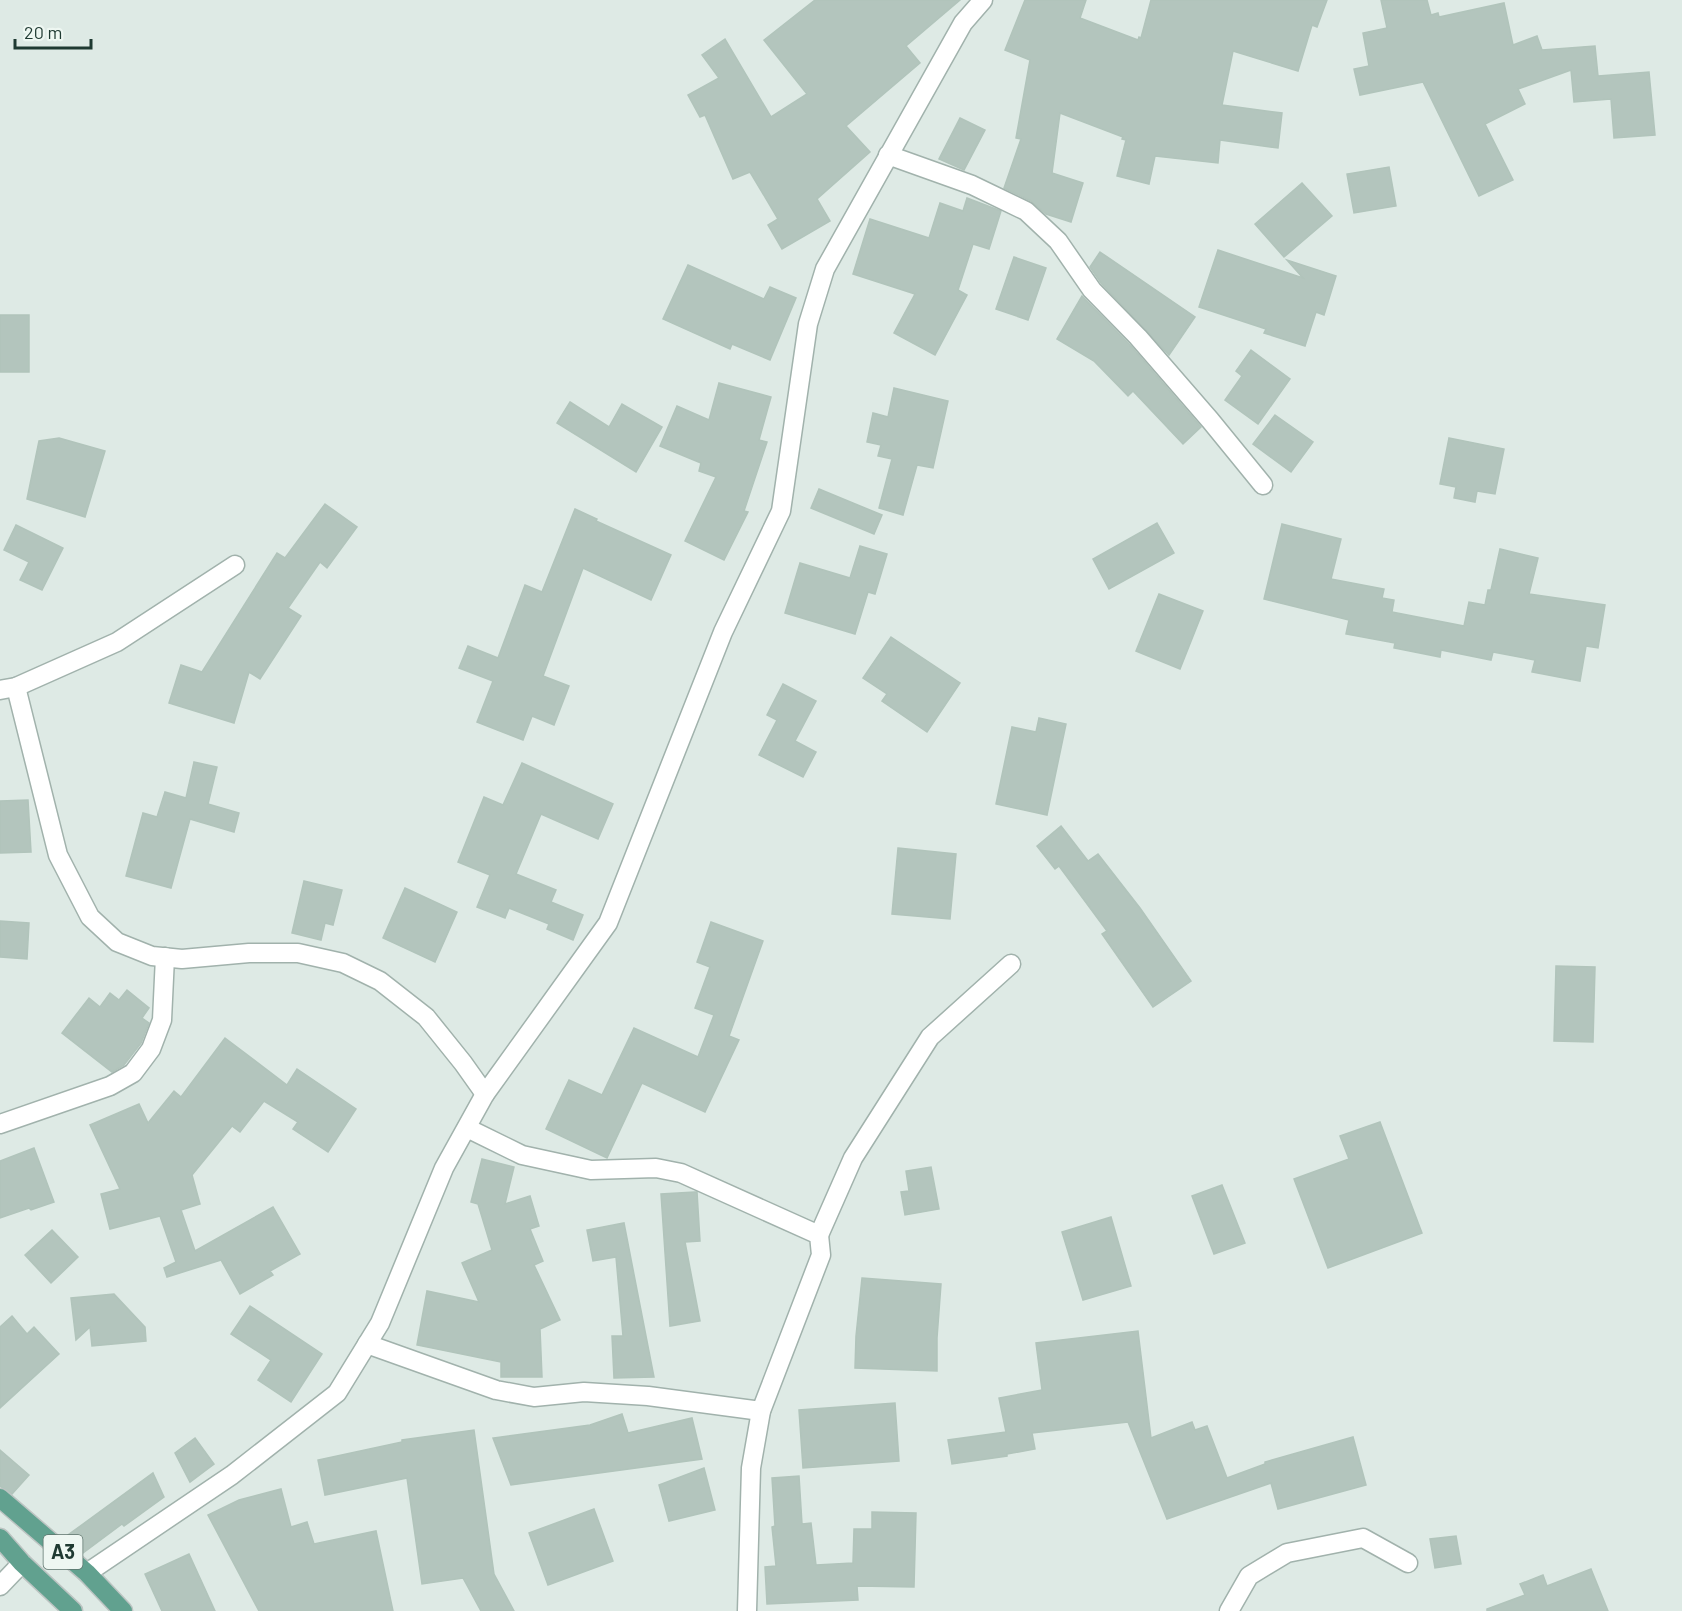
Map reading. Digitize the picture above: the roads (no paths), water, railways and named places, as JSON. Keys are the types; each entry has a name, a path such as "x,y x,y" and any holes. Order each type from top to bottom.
{"main road":[{"name":"A3","path":"0,1498 87,1573 123,1611"},
{"name":"A3","path":"0,1538 22,1563 74,1611"}],"street":[{"path":"87,1573 232,1475 337,1394 380,1323 444,1168 485,1095 608,923 723,633 781,511 808,324 825,269 963,23 983,0"},
{"path":"888,155 972,185 1026,211 1058,241 1092,290 1138,337 1263,485"},
{"path":"235,565 117,642 8,688 58,855 90,917 117,942 152,956 182,959 249,953 298,953 343,963 380,981 426,1017 485,1095"},
{"path":"0,1124 110,1086 133,1073 151,1049 162,1020 165,957"},
{"path":"747,1611 751,1468 761,1412 821,1255 819,1235 853,1158 930,1037 1011,964"},
{"path":"467,1128 522,1155 591,1170 656,1168 681,1173 819,1235"},
{"path":"367,1344 496,1390 534,1397 584,1392 648,1396 761,1412"},
{"path":"1229,1611 1249,1576 1287,1553 1363,1538 1407,1563"},
{"path":"0,1586 22,1563"}]}
